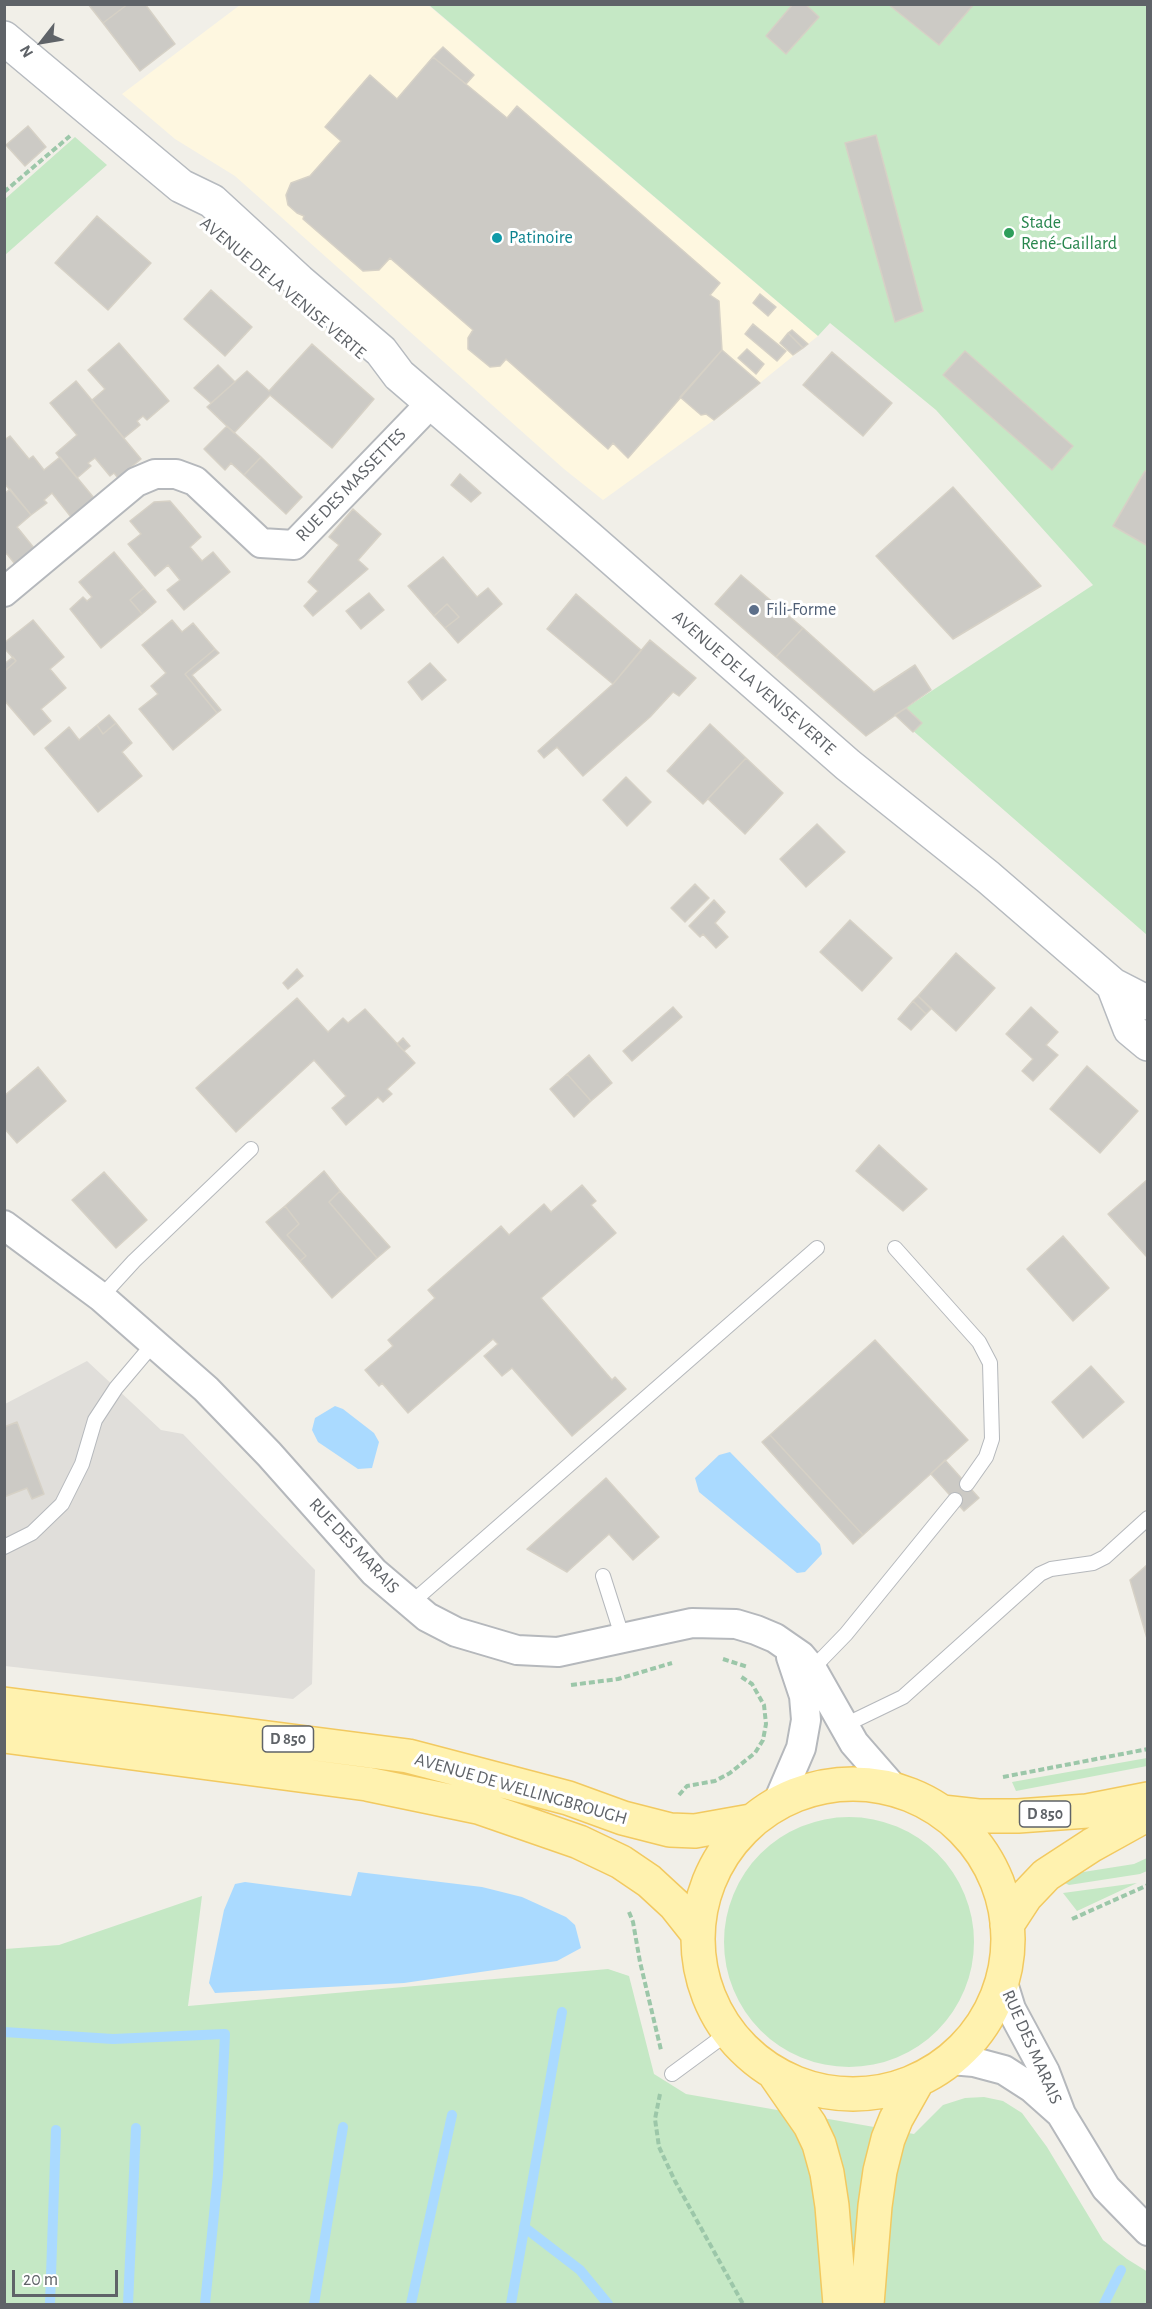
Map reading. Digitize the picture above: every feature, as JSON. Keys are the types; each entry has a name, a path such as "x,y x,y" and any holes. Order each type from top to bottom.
{"main road":[{"name":"AVENUE DE LA VENISE VERTE","path":"4,38 181,186 212,201 291,274 381,351 399,375 848,765 988,877 1113,985 1148,1004"},
{"name":"AVENUE DE LA VENISE VERTE","path":"1113,985 1130,1029 1148,1044"},
{"name":"AVENUE DE WELLINGBROUGH","path":"4,1704 408,1756 568,1798 623,1818 670,1830 695,1831 764,1812"},
{"name":"AVENUE DE WELLINGBROUGH","path":"4,1736 367,1784 478,1807 579,1842 621,1862 648,1881 675,1905 698,1934"},
{"path":"865,1784 895,1790 919,1799 942,1812 967,1834 987,1862 1000,1892 1007,1925 1007,1953 1002,1980 991,2010 973,2037 951,2060 918,2080 890,2090 860,2094 830,2092 801,2085 774,2073 750,2055 729,2032 711,2002 701,1969 698,1934 702,1902 713,1872 729,1845 764,1812 805,1791 834,1785 865,1784"},
{"name":"D 850","path":"942,1812 978,1816 1018,1816 1087,1811 1148,1799"},
{"name":"D 850","path":"1007,1925 1026,1896 1046,1875 1092,1845 1148,1814"},
{"path":"774,2073 810,2125 819,2144 827,2173 832,2206 840,2304"},
{"path":"867,2304 880,2171 896,2119 918,2080"}],"street":[{"name":"RUE DES MASSETTES","path":"4,592 136,482 155,474 176,474 195,481 261,543 294,544 432,402"},
{"name":"RUE DES MARAIS","path":"4,1225 101,1297 230,1413 374,1572 410,1605 427,1617 456,1632 517,1650 558,1652 692,1623 736,1624 756,1630 775,1638 801,1656 804,1680 845,1725 855,1743 895,1790"},
{"path":"764,1812 801,1748 806,1720 804,1680"},
{"name":"RUE DES MARAIS","path":"1002,1980 1011,2009 1045,2072 1061,2114 1107,2188 1132,2218 1148,2231"},
{"name":"RUE DES MARAIS","path":"951,2060 974,2062 1004,2070 1032,2088 1061,2114"}],"lane":[{"path":"101,1297 134,1261 251,1149"},
{"path":"410,1605 817,1248"},
{"path":"895,1248 979,1342 990,1364 992,1439 986,1457 967,1484"},
{"path":"4,1547 32,1533 62,1504 82,1464 95,1420 116,1388 154,1343"},
{"path":"804,1680 846,1634 955,1500"},
{"path":"845,1725 908,1693 1040,1574 1051,1569 1093,1563 1105,1557 1148,1518"},
{"path":"603,1576 623,1639"},
{"path":"672,2074 729,2032"}],"path":[{"path":"4,192 69,137 90,110"},
{"path":"677,1798 687,1786 715,1781 730,1773 755,1753 763,1740 766,1724 764,1705 752,1684 740,1676"},
{"path":"1003,1777 1148,1749"},
{"path":"1072,1919 1148,1885"},
{"path":"627,1906 633,1922 664,2066 672,2074 660,2094 655,2119 659,2146 675,2181 743,2304"}],"shaded area":[{"path":"240,5 428,5 818,336 714,420 603,500 564,469 235,176 175,139 122,94"},
{"path":"87,1361 161,1430 183,1434 315,1570 312,1684 293,1699 5,1666 5,1404"}],"green space":[{"path":"429,5 1147,5 1147,935 895,715 1093,585 936,410 830,323 818,336"},
{"path":"75,137 107,165 5,255 5,199"},
{"path":"1147,1758 1147,1766 1016,1791 1012,1782"},
{"path":"837,1817 861,1817 897,1826 919,1838 938,1853 953,1872 965,1894 972,1918 974,1942 972,1966 965,1990 953,2012 938,2031 919,2046 897,2058 861,2067 837,2067 801,2058 779,2046 760,2031 745,2012 733,1990 724,1954 724,1930 733,1894 745,1872 760,1853 779,1838 801,1826"},
{"path":"1147,1858 1147,1871 1140,1874 1069,1885 1065,1883 1077,1873 1134,1864"},
{"path":"1137,1883 1077,1911 1063,1893"},
{"path":"202,1896 188,2006 608,1969 629,1976 654,2074 686,2094 914,2134 943,2105 965,2098 984,2097 1003,2101 1022,2113 1047,2147 1103,2240 1148,2272 1147,2304 5,2304 5,1949 59,1945"}],"water":[{"path":"335,1406 343,1409 374,1433 379,1442 372,1468 358,1469 318,1442 312,1430 315,1418"},
{"path":"730,1452 820,1544 822,1554 805,1572 797,1573 699,1492 695,1478 719,1455"},
{"path":"358,1872 482,1887 522,1897 566,1917 575,1925 581,1948 557,1961 404,1983 215,1993 209,1983 224,1910 235,1884 245,1882 351,1896"}],"building":[{"path":"88,4 128,4 103,23"},
{"path":"128,4 145,4 175,44 140,71 103,23"},
{"path":"793,4 805,4 819,17 786,54 766,36"},
{"path":"888,4 974,4 939,45"},
{"path":"443,47 474,75 466,84 433,57"},
{"name":"Patinoire","path":"433,57 507,118 517,106 720,283 710,295 719,301 722,350 628,458 613,443 608,449 506,359 500,366 490,367 468,349 468,338 473,330 390,258 379,270 363,271 303,219 304,216 288,205 286,195 291,183 310,176 341,141 325,127 370,75 397,99"},
{"path":"28,126 46,147 25,166 6,145"},
{"path":"876,135 923,311 895,322 845,143"},
{"path":"97,216 151,263 108,310 55,263"},
{"path":"211,290 252,327 225,356 184,319"},
{"path":"760,294 776,307 768,316 753,303"},
{"path":"753,324 786,351 777,361 745,334"},
{"path":"792,330 808,344 803,348 788,333"},
{"path":"788,333 803,348 793,355 780,343"},
{"path":"119,343 169,401 147,420 143,416 137,421 140,425 124,438 92,400 105,389 88,370"},
{"path":"312,344 374,399 332,448 270,395 234,433 207,407 247,371 269,391"},
{"path":"747,349 764,364 756,374 738,358"},
{"path":"722,350 760,383 714,420 706,414 701,415 680,397"},
{"path":"965,351 1073,446 1052,470 943,375"},
{"path":"832,352 892,403 863,436 803,385"},
{"path":"218,365 235,382 211,403 194,388"},
{"path":"76,381 141,459 118,478 114,473 110,476 95,458 88,463 91,466 77,478 56,453 77,435 50,403"},
{"path":"227,426 261,457 244,475 231,463 225,470 204,449"},
{"path":"10,436 29,459 33,456 44,470 60,457 94,498 71,517 52,493 44,500 47,503 31,515 4,483 4,440"},
{"path":"261,457 302,497 286,514 244,475"},
{"path":"1145,471 1148,472 1148,546 1113,526"},
{"path":"460,474 481,493 471,502 451,485"},
{"path":"953,487 1041,586 953,639 876,556"},
{"path":"10,489 31,515 17,527 34,548 15,564 7,554 4,554 4,494"},
{"path":"170,501 201,537 190,547 202,561 213,552 230,572 184,610 167,590 180,580 168,565 155,576 128,544 141,534 130,521 154,502"},
{"path":"353,509 381,534 358,560 368,569 313,616 304,606 318,591 308,582 339,545 329,537"},
{"path":"114,552 144,588 130,600 142,614 101,648 70,609 83,597 87,601 92,597 79,582"},
{"path":"443,557 477,597 488,588 502,604 458,643 445,628 459,617 447,604 434,616 408,586"},
{"path":"741,575 803,628 776,657 715,604"},
{"path":"144,588 156,602 142,614 130,600"},
{"path":"369,593 384,610 361,629 346,611"},
{"path":"576,594 641,650 613,684 547,629"},
{"path":"447,604 459,617 445,628 434,616"},
{"path":"33,620 64,657 50,669 66,688 41,709 51,721 34,735 4,700 4,667 6,670 16,661 4,648 4,643"},
{"path":"172,620 182,632 193,623 215,649 185,674 217,713 173,750 139,709 158,694 151,686 166,673 142,645"},
{"path":"803,628 874,692 915,665 931,690 866,736 776,657"},
{"path":"650,640 696,678 679,696 673,692 650,717 583,776 557,747 544,758 538,751 613,684"},
{"path":"215,649 219,653 192,675 221,710 217,713 185,674"},
{"path":"13,657 16,661 6,670 4,664"},
{"path":"430,663 446,680 422,700 408,682"},
{"path":"906,708 922,723 913,732 895,715"},
{"path":"109,715 116,723 103,734 97,725"},
{"path":"116,723 132,743 122,752 142,776 98,812 45,748 69,727 79,740 97,725 103,734"},
{"path":"710,724 746,758 703,804 667,771"},
{"path":"746,758 783,793 745,834 708,799"},
{"path":"626,777 651,802 627,826 603,800"},
{"path":"817,824 845,852 806,887 780,859"},
{"path":"695,884 709,898 685,922 671,908"},
{"path":"714,900 725,912 715,923 728,937 716,948 703,934 700,937 689,926"},
{"path":"850,920 892,958 862,991 820,952"},
{"path":"956,953 995,988 956,1031 918,996"},
{"path":"297,969 303,976 288,989 283,983"},
{"path":"918,996 931,1009 926,1014 913,1001"},
{"path":"297,998 328,1032 343,1018 348,1023 365,1009 415,1063 387,1089 392,1094 383,1102 378,1097 346,1125 332,1108 346,1096 314,1060 236,1132 196,1088"},
{"path":"913,1001 926,1014 911,1030 898,1019"},
{"path":"673,1007 682,1017 632,1061 623,1051"},
{"path":"1031,1007 1058,1032 1046,1045 1058,1055 1033,1081 1022,1071 1033,1059 1006,1034"},
{"path":"403,1038 410,1046 404,1051 397,1044"},
{"path":"589,1055 612,1083 591,1101 567,1074"},
{"path":"1087,1066 1138,1111 1100,1153 1050,1109"},
{"path":"38,1067 66,1101 17,1143 4,1128 4,1096"},
{"path":"567,1074 591,1101 574,1117 550,1089"},
{"path":"879,1145 927,1189 903,1211 856,1171"},
{"path":"324,1171 340,1191 329,1202 377,1258 332,1298 300,1261 306,1256 287,1235 299,1224 285,1206"},
{"path":"104,1172 147,1220 116,1248 72,1200"},
{"path":"1148,1179 1148,1254 1146,1256 1108,1214"},
{"path":"582,1185 596,1201 591,1205 616,1233 541,1298 612,1380 615,1377 626,1389 572,1436 512,1368 502,1376 484,1356 498,1344 493,1339 408,1413 382,1383 379,1386 365,1370 393,1346 388,1340 435,1298 428,1290 501,1226 509,1235 544,1204 551,1212"},
{"path":"340,1191 390,1247 377,1258 329,1202"},
{"path":"285,1206 299,1224 287,1235 306,1256 300,1261 266,1222"},
{"path":"1063,1236 1109,1288 1073,1321 1027,1269"},
{"path":"875,1340 968,1440 863,1535 770,1435"},
{"path":"1091,1366 1124,1402 1083,1438 1052,1402"},
{"path":"17,1422 44,1494 32,1499 27,1488 4,1497 4,1427"},
{"path":"770,1435 863,1535 853,1544 762,1442"},
{"path":"945,1460 979,1498 964,1511 931,1474"},
{"path":"606,1478 659,1537 633,1560 609,1534 567,1572 527,1549"},
{"path":"1148,1564 1148,1642 1130,1580"}],"waterway":[{"path":"511,2304 562,2012"},
{"path":"4,2032 113,2039 225,2034 218,2174 205,2304"},
{"path":"411,2304 452,2115"},
{"path":"314,2304 343,2127"},
{"path":"128,2304 136,2128"},
{"path":"50,2304 56,2130"},
{"path":"524,2227 580,2270 608,2304"},
{"path":"1104,2304 1121,2270"}],"place":[{"name":"Stade René-Gaillard","path":"1009,233"},
{"name":"Patinoire","path":"497,238"},
{"name":"Fili-Forme","path":"754,610"}]}
